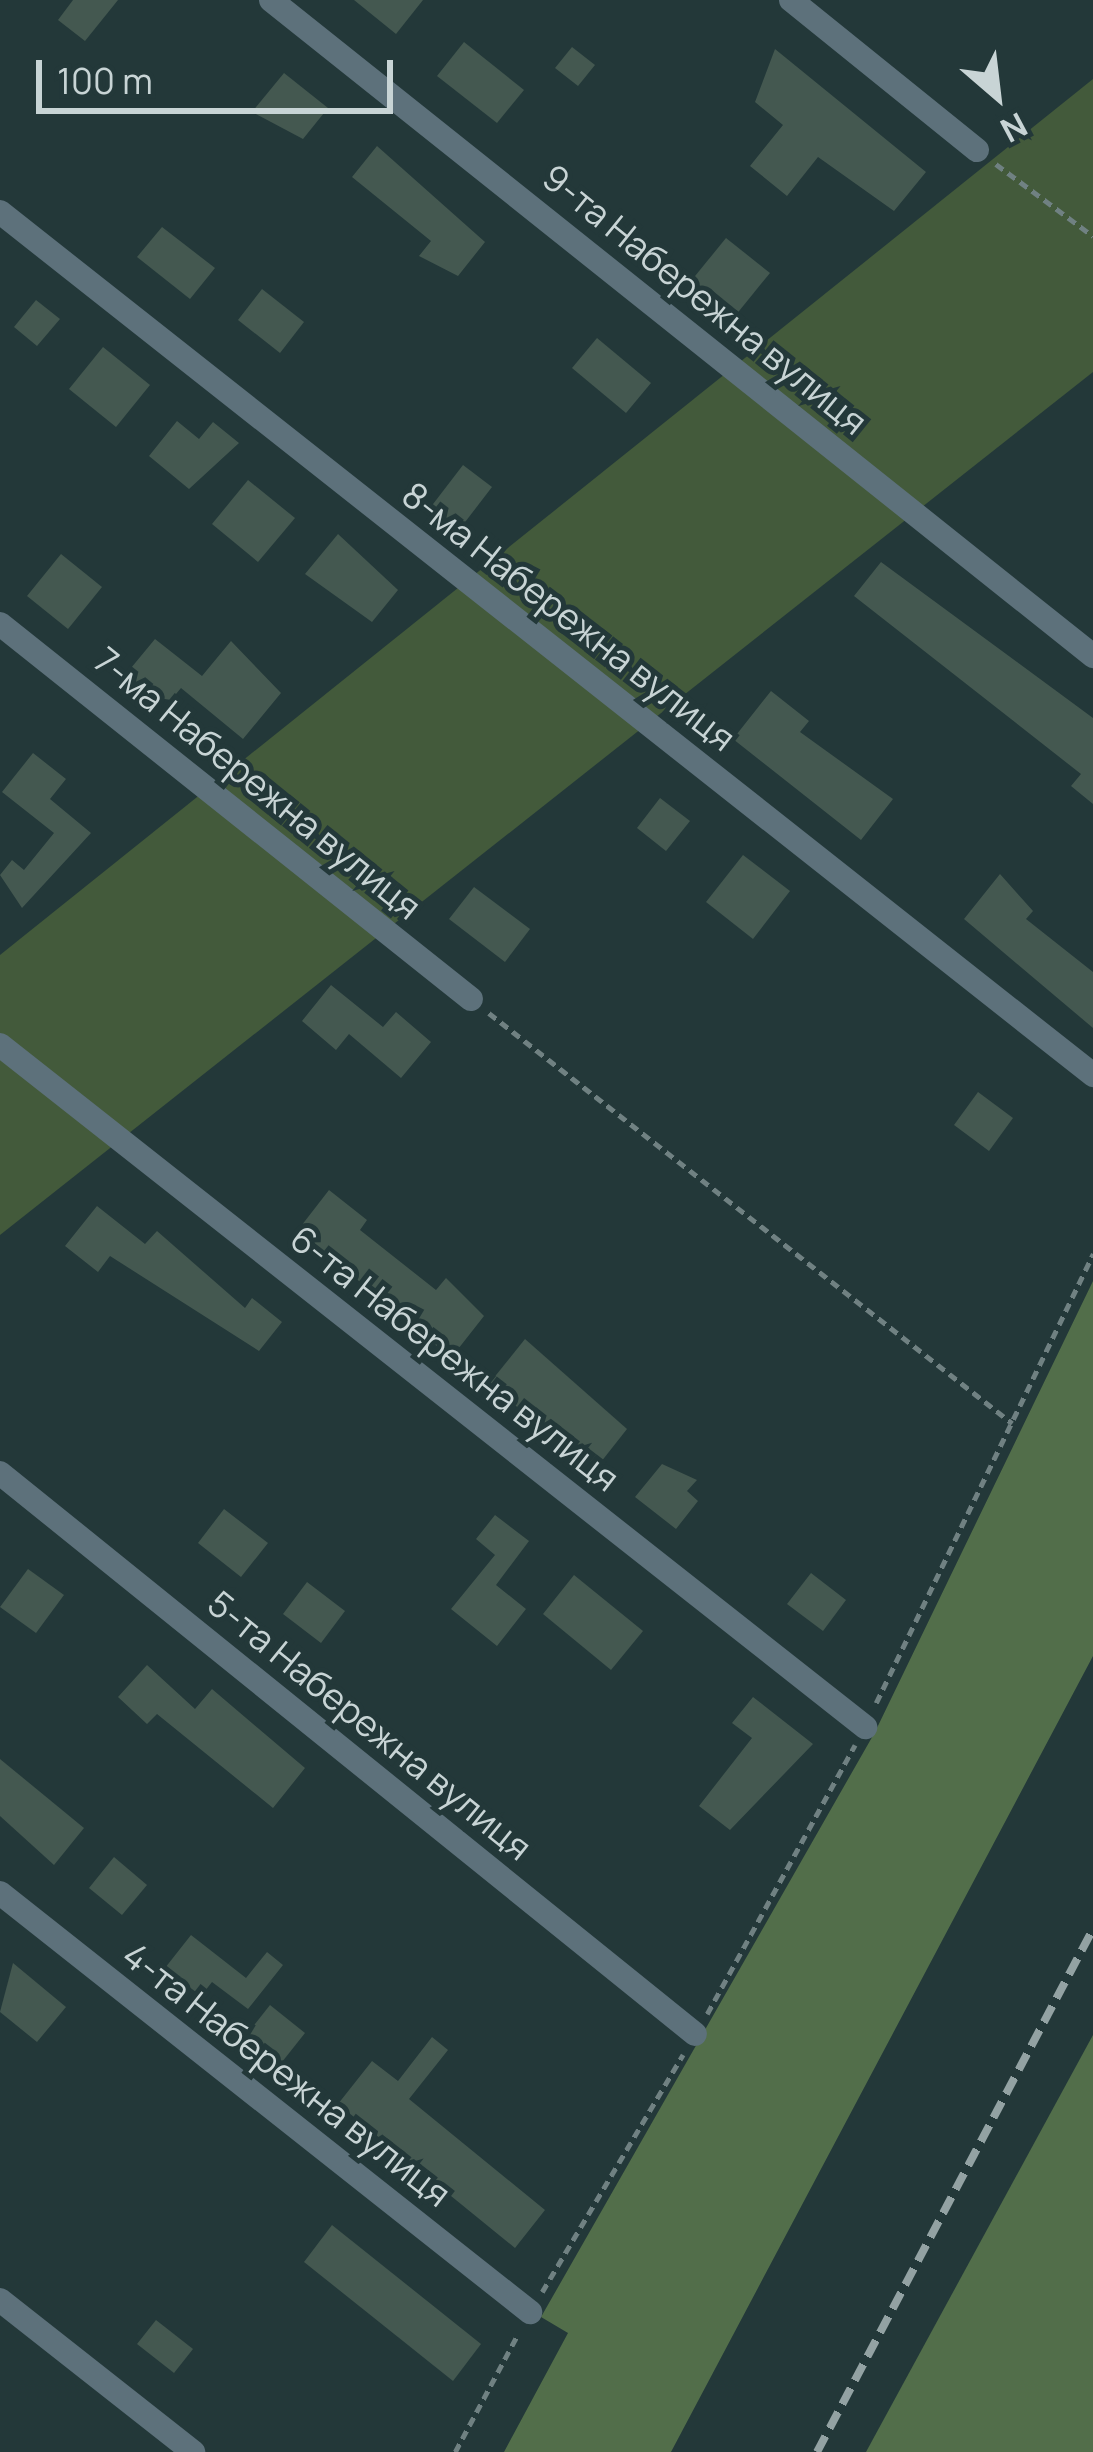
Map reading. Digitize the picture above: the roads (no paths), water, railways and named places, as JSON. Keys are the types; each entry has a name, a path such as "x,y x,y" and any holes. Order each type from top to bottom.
{"street":[{"name":"9-та Набережна вулиця","path":"271,0 1093,656"},
{"path":"791,0 977,150"},
{"name":"8-ма Набережна вулиця","path":"0,212 1093,1075"},
{"name":"7-ма Набережна вулиця","path":"0,624 471,999"},
{"name":"6-та Набережна вулиця","path":"0,1045 865,1726"},
{"name":"5-та Набережна вулиця","path":"0,1473 695,2034"},
{"name":"4-та Набережна вулиця","path":"0,1893 530,2312"},
{"path":"0,2300 193,2452"}],"railway":[{"path":"817,2452 1093,1929"}]}
